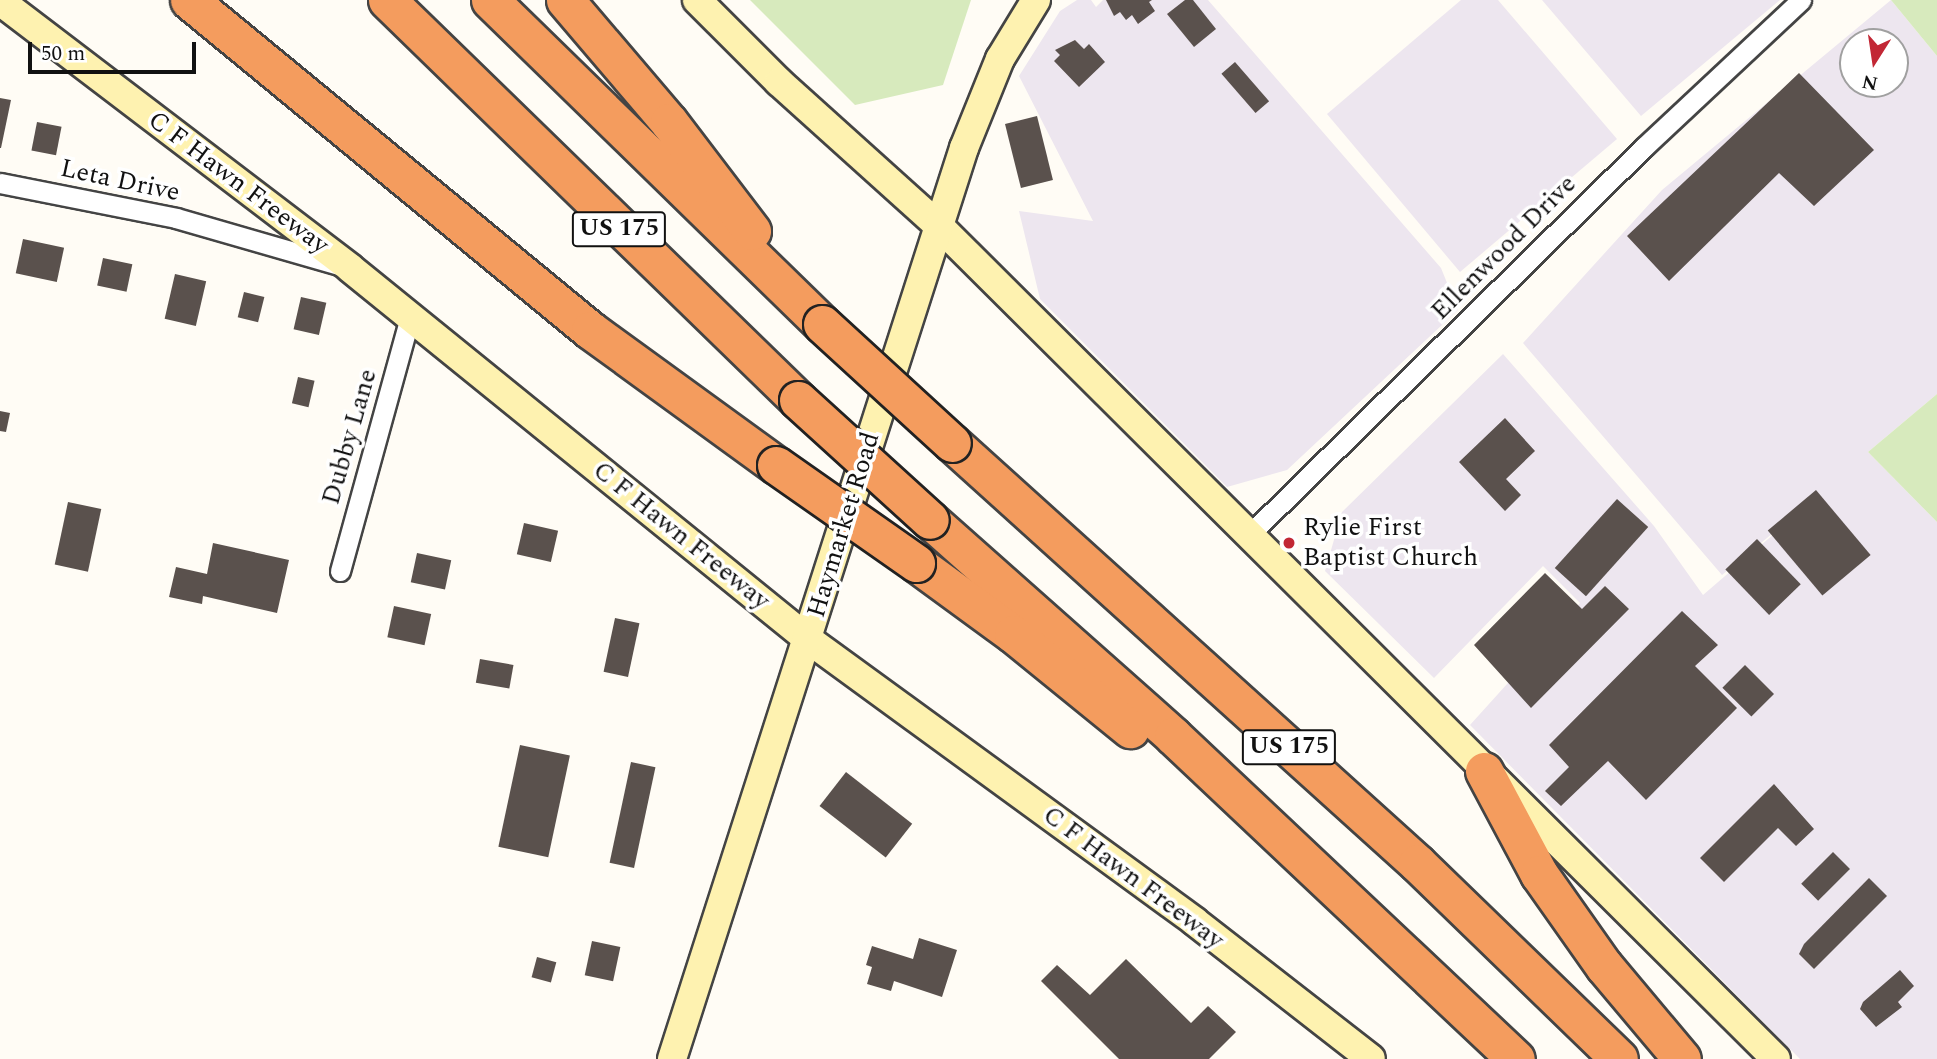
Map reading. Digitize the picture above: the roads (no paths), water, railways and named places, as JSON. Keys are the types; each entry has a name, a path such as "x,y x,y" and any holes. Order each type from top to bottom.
{"highway":[{"path":"189,0 590,330 1013,634 1158,752 1277,836"},
{"path":"379,0 442,56"},
{"name":"US 175","path":"387,0 798,400 1173,736 1516,1059"},
{"name":"US 175","path":"490,0 822,324 1417,863 1619,1059"},
{"path":"565,0 669,122 822,324"},
{"path":"1484,771 1539,874 1605,966 1682,1059"}],"main road":[{"path":"697,0 779,82 938,225 1247,537 1776,1059"},
{"name":"Haymarket Road","path":"672,1059 809,640 938,225 1000,59 1036,0"},
{"name":"C F Hawn Freeway","path":"0,1 350,268 809,640 1194,921 1371,1059"}],"street":[{"name":"Ellenwood Drive","path":"1247,537 1643,147 1801,0"},
{"name":"Leta Drive","path":"0,183 176,218 350,268"},
{"name":"Dubby Lane","path":"340,571 410,317"}],"place":[{"name":"Rylie First Baptist Church","path":"1289,543"}]}
